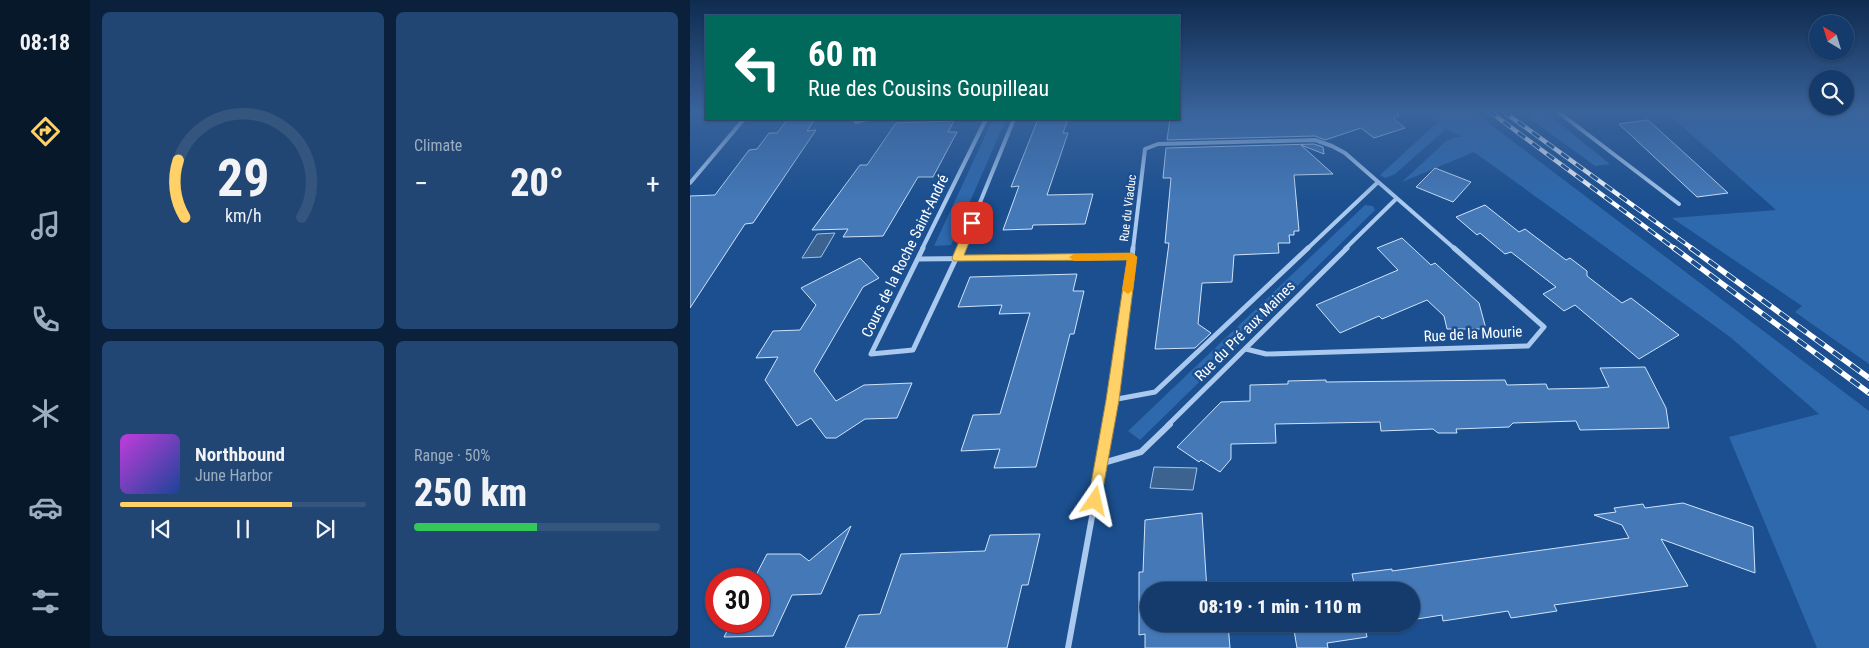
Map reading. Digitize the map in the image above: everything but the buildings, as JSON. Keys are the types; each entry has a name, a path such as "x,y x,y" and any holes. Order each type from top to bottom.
{"street":[{"path":"690,183 725,141"},
{"name":"Cours de la Roche Saint-André","path":"975,141 871,354 914,350 958,258 1005,141"},
{"name":"Rue du Viaduc","path":"1132,257 1145,149 1158,144 1266,141"},
{"name":"Rue du Viaduc","path":"1319,141 1344,153 1384,189"},
{"path":"1597,141 1679,204"},
{"name":"Rue du Pré aux Maines","path":"1112,400 1155,392 1377,183"},
{"name":"Rue de la Mourie","path":"1246,349 1266,354 1528,346 1544,327 1384,189"},
{"name":"Rue du Pré aux Maines","path":"1102,463 1141,452 1396,199"},
{"path":"918,259 1132,257 1102,463 1069,633 1068,648"}],"shaded area":[{"path":"983,141 996,141 951,245 934,246"},
{"path":"1417,141 1432,141 1395,174 1385,178 1380,175"},
{"path":"1446,141 1513,141 1869,411 1869,648 1817,648 1729,437 1819,414 1730,337 1474,152 1402,182"},
{"path":"1561,141 1582,141 1610,164 1595,166"},
{"path":"1699,141 1869,141 1869,364 1795,312 1802,306 1672,218 1776,210"},
{"path":"1365,205 1373,206 1375,210 1140,440 1128,431"},
{"path":"835,233 821,257 802,258 817,234"},
{"path":"1154,467 1197,468 1193,490 1150,488"}],"railway":[{"path":"1530,141 1675,249"},
{"path":"1545,141 1693,249"},
{"path":"1674,248 1869,393"},
{"path":"1691,248 1869,378"}],"slow traffic":[{"path":"1074,257 1132,257 1128,290"}],"route":[{"path":"972,223 958,258 1132,257 1112,400 1095,501"}]}
